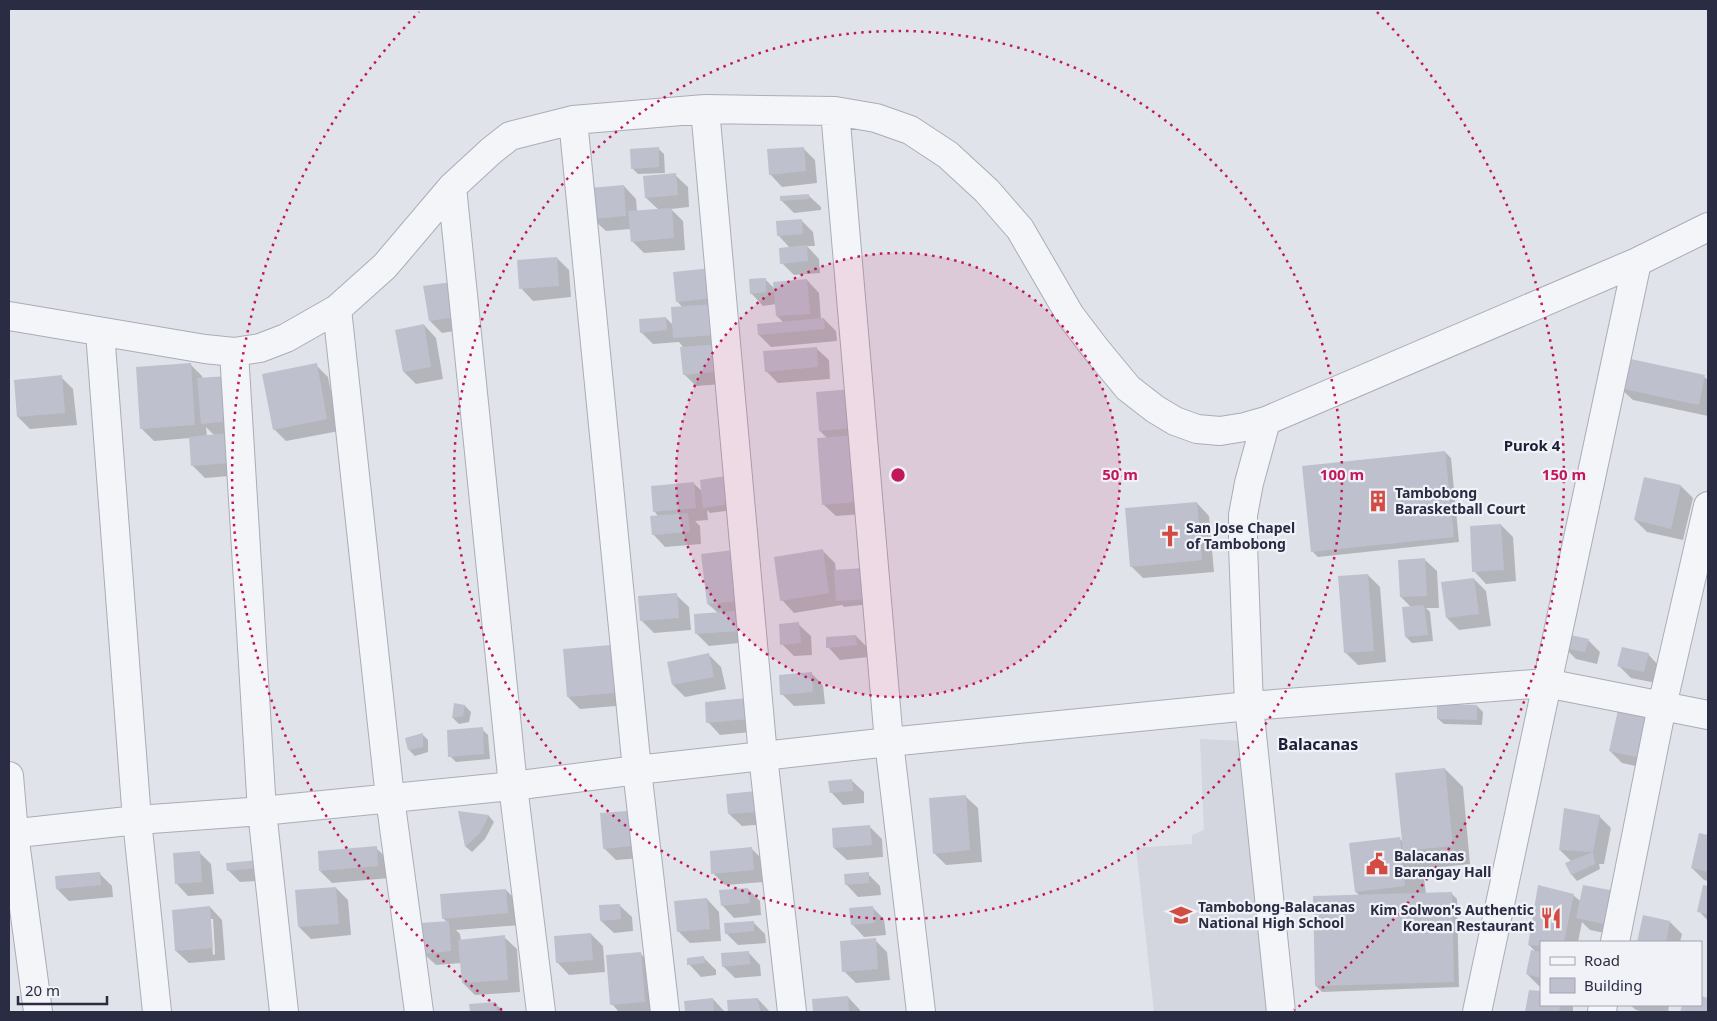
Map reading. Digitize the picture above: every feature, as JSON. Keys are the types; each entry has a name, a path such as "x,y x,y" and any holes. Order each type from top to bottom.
{"street":[{"path":"705,109 763,756 792,1012"},
{"path":"9,316 205,349 234,352 260,348 286,338 337,309 385,266 452,187 491,150 510,136 573,120 705,109 835,111 876,118 910,130 948,155 987,192 1020,229 1070,315 1128,388 1155,409 1175,421 1197,429 1220,431 1266,421 1637,262 1708,227"},
{"path":"835,111 888,742 921,1012"},
{"path":"573,120 637,770 665,1012"},
{"path":"452,187 513,786 541,1012"},
{"path":"1477,1012 1637,262"},
{"path":"337,309 390,798 418,1012"},
{"path":"100,332 137,820 157,1012"},
{"path":"234,352 262,811 284,1012"},
{"path":"1266,421 1249,483 1244,515 1243,545 1249,706 1280,1012"},
{"path":"1616,941 1662,706 1708,506"},
{"path":"11,834 137,820 262,811 513,786 888,742 1249,706 1546,683 1708,715"},
{"path":"9,776 11,834 38,1012"}],"shaded area":[{"path":"1200,739 1245,741 1275,1012 1154,1012 1136,848 1192,844 1192,835 1204,830"}],"building":[{"path":"659,147 659,167 631,169 630,149"},
{"path":"804,147 806,171 769,175 767,149"},
{"path":"676,173 678,195 645,198 643,176"},
{"path":"624,185 626,216 592,219 589,188"},
{"path":"809,194 809,199 780,201 780,196"},
{"path":"672,208 674,238 631,242 628,211"},
{"path":"802,219 803,234 777,236 776,221"},
{"path":"807,245 808,261 780,264 779,248"},
{"path":"557,257 559,286 519,289 517,260"},
{"path":"712,268 715,298 676,302 673,272"},
{"path":"766,278 766,292 750,294 749,279"},
{"path":"807,279 810,314 776,316 773,282"},
{"path":"458,281 463,316 429,321 423,286"},
{"path":"715,304 717,335 673,338 671,307"},
{"path":"666,317 667,330 640,333 639,319"},
{"path":"824,318 825,329 758,335 757,324"},
{"path":"424,324 431,367 403,372 395,330"},
{"path":"721,344 723,371 683,375 680,347"},
{"path":"817,347 818,367 765,372 763,351"},
{"path":"1626,358 1705,375 1699,405 1619,388"},
{"path":"191,363 195,425 140,429 136,367"},
{"path":"317,363 327,419 273,430 262,374"},
{"path":"62,375 65,413 17,417 14,380"},
{"path":"229,376 232,421 201,424 197,378"},
{"path":"852,389 855,428 819,431 816,392"},
{"path":"228,433 230,463 191,466 189,437"},
{"path":"859,435 864,501 822,505 817,438"},
{"name":"Tambobong Barasketball Court","path":"1445,451 1454,537 1311,552 1302,466"},
{"path":"732,475 736,503 703,508 700,480"},
{"path":"1644,477 1681,485 1671,529 1634,520"},
{"path":"694,482 696,508 653,512 651,486"},
{"path":"1197,502 1202,560 1130,567 1125,508"},
{"path":"688,513 690,532 652,535 650,516"},
{"path":"1501,524 1504,570 1472,572 1470,526"},
{"path":"741,549 747,600 707,604 701,554"},
{"path":"823,549 829,593 780,601 774,557"},
{"path":"1425,558 1427,596 1400,597 1398,560"},
{"path":"863,568 865,599 836,601 834,570"},
{"path":"1368,574 1374,651 1344,653 1338,576"},
{"path":"1474,578 1479,614 1446,618 1441,582"},
{"path":"677,593 679,618 640,621 638,596"},
{"path":"1424,605 1428,635 1405,637 1402,607"},
{"path":"736,611 738,631 695,634 694,614"},
{"path":"799,622 801,643 780,645 779,624"},
{"path":"1566,634 1589,639 1585,652 1563,648"},
{"path":"856,635 857,645 826,648 826,637"},
{"path":"611,645 615,693 567,697 563,649"},
{"path":"1622,647 1649,653 1644,672 1617,666"},
{"path":"709,653 714,677 672,685 667,662"},
{"path":"812,672 813,692 780,695 779,675"},
{"path":"747,698 749,719 706,723 705,702"},
{"path":"454,703 465,705 463,716 452,718"},
{"path":"1437,704 1477,705 1477,720 1437,719"},
{"path":"1619,705 1655,713 1646,759 1609,751"},
{"path":"483,727 484,754 448,757 447,730"},
{"path":"423,733 423,747 408,750 405,738"},
{"path":"1445,768 1453,846 1403,851 1395,773"},
{"path":"852,779 853,791 830,793 828,781"},
{"path":"756,791 757,812 728,814 726,794"},
{"path":"966,795 970,850 933,854 929,798"},
{"path":"1564,808 1600,815 1593,852 1559,850"},
{"path":"640,810 643,845 603,849 600,813"},
{"path":"458,811 489,815 480,833 465,847"},
{"path":"870,825 872,845 833,848 832,828"},
{"path":"1699,833 1708,835 1708,872 1691,868"},
{"name":"Balacanas Barangay Hall","path":"1400,837 1405,886 1355,892 1349,843"},
{"path":"377,846 378,866 319,871 318,851"},
{"path":"752,847 754,870 711,874 710,851"},
{"path":"200,851 202,882 175,884 173,853"},
{"path":"1593,852 1595,864 1571,875 1565,863"},
{"path":"258,860 258,868 227,871 226,863"},
{"path":"100,872 101,885 56,889 55,876"},
{"path":"869,872 869,883 845,885 844,874"},
{"name":"Kim Solwon's Authentic Korean Restaurant","path":"1538,885 1574,894 1564,941 1540,941 1540,946 1528,945"},
{"path":"1583,885 1621,892 1613,926 1576,918"},
{"path":"1703,885 1708,886 1708,914 1697,912"},
{"path":"336,887 339,924 298,927 295,890"},
{"path":"748,888 750,903 721,906 719,890"},
{"path":"506,889 508,913 442,919 440,894"},
{"path":"1452,892 1454,982 1315,986 1313,896"},
{"path":"707,898 710,929 677,932 674,901"},
{"path":"620,904 621,919 600,921 599,905"},
{"path":"210,906 213,948 175,951 172,910"},
{"path":"873,906 875,923 851,925 849,908"},
{"path":"1643,915 1670,921 1666,941 1637,941"},
{"path":"449,921 451,951 422,954 420,923"},
{"path":"754,921 754,931 725,934 724,923"},
{"path":"591,933 593,960 556,963 554,936"},
{"path":"505,935 508,980 462,983 458,940"},
{"path":"876,938 878,969 842,972 840,941"},
{"path":"1531,950 1540,952 1540,978 1526,974"},
{"path":"749,951 750,964 722,967 721,953"},
{"path":"641,952 645,1002 610,1005 606,955"},
{"path":"704,956 705,963 687,965 687,958"},
{"path":"1529,990 1540,991 1540,1006 1560,1006 1559,1012 1525,1012"},
{"path":"848,996 849,1012 813,1012 812,999"},
{"path":"1702,996 1708,998 1707,1012 1680,1012 1682,1006 1702,1006"},
{"path":"713,998 714,1012 685,1012 684,1001"},
{"path":"758,998 760,1012 728,1012 727,1000"},
{"path":"496,1002 497,1012 470,1012 469,1004"}],"place":[{"name":"Tambobong Barasketball Court","path":"1378,501"},
{"name":"San Jose Chapel of Tambobong","path":"1170,536"},
{"name":"Balacanas Barangay Hall","path":"1377,864"},
{"name":"Tambobong-Balacanas National High School","path":"1181,915"},
{"name":"Kim Solwon's Authentic Korean Restaurant","path":"1551,918"}],"district":[{"name":"Purok 4","path":"1532,446"},
{"name":"Balacanas","path":"1318,744"}]}
